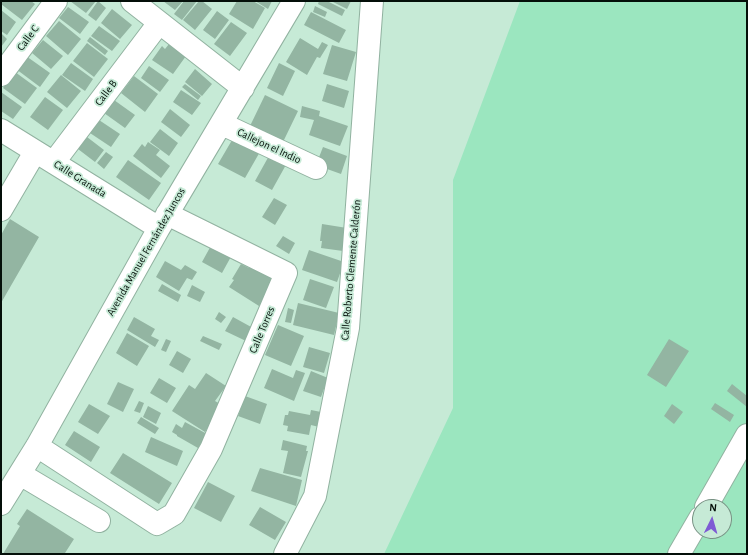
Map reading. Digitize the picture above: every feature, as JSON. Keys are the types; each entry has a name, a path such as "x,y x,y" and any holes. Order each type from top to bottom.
{"street":[{"name":"Calle C","path":"1,75 56,1"},
{"path":"132,1 243,88"},
{"name":"Avenida Manuel Fernández Juncos","path":"1,504 20,474 163,221 294,1"},
{"name":"Calle Roberto Clemente Calderón","path":"285,554 315,496 348,328 372,1"},
{"name":"Calle B","path":"1,210 159,23"},
{"name":"Callejon el Indio","path":"222,124 316,168"},
{"name":"Calle Granada","path":"1,130 45,157 163,221"},
{"name":"Calle Torres","path":"36,446 157,524 174,514 180,504 211,449 286,273 163,221"},
{"path":"711,499 747,435"},
{"path":"20,474 99,521"},
{"path":"679,554 692,532"}],"green space":[{"path":"520,1 747,1 747,554 384,554 453,408 453,180"}],"building":[{"path":"1,1 31,1 35,4 22,20 1,4"},
{"path":"70,1 96,1 86,13"},
{"path":"98,1 106,8 96,21 88,15"},
{"path":"163,1 183,1 175,10"},
{"path":"184,1 197,1 182,20 174,14"},
{"path":"199,1 202,1 212,9 195,30 183,20"},
{"path":"237,1 253,1 265,8 253,29 229,14"},
{"path":"255,1 272,1 268,9"},
{"path":"319,1 327,1 345,10 342,16 318,4"},
{"path":"331,1 351,1 347,9"},
{"path":"315,6 327,12 325,17 313,12"},
{"path":"68,7 89,22 80,34 59,18"},
{"path":"112,9 132,25 120,39 101,23"},
{"path":"1,10 16,22 7,35 1,31"},
{"path":"217,11 229,20 215,39 203,30"},
{"path":"311,12 346,30 339,43 304,25"},
{"path":"59,21 81,39 68,55 46,36"},
{"path":"231,22 247,33 230,56 214,44"},
{"path":"99,26 120,41 112,51 91,36"},
{"path":"1,33 7,39 1,47"},
{"path":"90,37 108,51 105,55 87,41"},
{"path":"300,38 318,49 322,42 328,45 320,58 317,57 307,75 286,62"},
{"path":"43,40 63,56 51,69 32,53"},
{"path":"87,43 108,59 94,77 73,61"},
{"path":"169,44 186,56 173,74 152,60 162,46 165,49"},
{"path":"332,45 356,52 347,81 323,74"},
{"path":"26,56 50,73 40,87 16,69"},
{"path":"71,63 93,79 85,91 62,75"},
{"path":"279,63 295,71 283,96 267,88"},
{"path":"149,66 169,80 160,92 141,78"},
{"path":"195,69 212,84 202,96 185,82"},
{"path":"15,72 37,88 25,104 3,88"},
{"path":"61,75 81,91 67,108 47,92"},
{"path":"134,76 158,94 145,112 121,93"},
{"path":"185,84 201,96 198,100 182,87"},
{"path":"327,84 349,91 344,108 322,101"},
{"path":"181,90 201,103 192,115 173,102"},
{"path":"1,92 22,107 13,119 1,111"},
{"path":"265,95 298,111 283,142 250,126"},
{"path":"45,97 63,110 48,130 30,117"},
{"path":"114,100 135,115 125,128 104,113"},
{"path":"302,106 320,111 319,116 348,126 340,146 309,135 314,120 300,117"},
{"path":"170,109 190,125 181,137 161,122"},
{"path":"99,120 120,134 111,147 90,133"},
{"path":"160,129 178,143 169,156 150,142"},
{"path":"235,135 261,150 245,178 218,164"},
{"path":"87,137 104,150 95,162 78,149"},
{"path":"148,142 160,150 156,155 170,166 161,178 133,156 142,144 145,147"},
{"path":"323,147 347,156 341,174 316,165"},
{"path":"106,152 113,157 104,169 97,163"},
{"path":"270,154 287,163 272,190 255,181"},
{"path":"128,160 161,183 149,200 116,177"},
{"path":"274,198 287,205 275,225 262,217"},
{"path":"10,219 39,237 1,303 1,235"},
{"path":"322,224 347,228 343,251 321,248 322,241 320,241"},
{"path":"283,236 295,243 289,254 276,246"},
{"path":"213,242 233,253 222,273 202,262"},
{"path":"309,250 344,262 337,282 302,270"},
{"path":"165,261 181,270 185,265 197,272 192,280 187,278 179,291 156,277"},
{"path":"241,264 249,268 250,265 275,280 259,306 229,287"},
{"path":"310,279 334,287 326,308 303,300"},
{"path":"162,284 181,295 178,302 158,291"},
{"path":"192,285 205,292 200,302 187,296"},
{"path":"298,303 339,313 334,335 293,325"},
{"path":"288,308 294,310 291,323 285,322"},
{"path":"219,312 226,317 221,323 215,319"},
{"path":"134,317 155,329 151,336 159,340 155,347 127,330"},
{"path":"233,317 253,328 246,341 225,331"},
{"path":"278,325 304,336 291,366 265,355"},
{"path":"127,333 149,346 137,366 116,353"},
{"path":"203,336 222,344 219,350 200,341"},
{"path":"166,339 171,341 166,352 161,350"},
{"path":"669,339 689,351 666,387 647,375"},
{"path":"309,347 330,353 324,373 303,367"},
{"path":"177,351 191,359 183,373 169,365"},
{"path":"272,369 293,378 296,370 305,373 294,401 264,388"},
{"path":"311,371 328,378 321,397 303,391"},
{"path":"206,373 226,386 215,401 222,405 205,432 172,411 189,385 195,389"},
{"path":"159,378 176,388 167,403 150,393"},
{"path":"118,382 134,389 123,412 107,404"},
{"path":"732,384 747,396 747,407 727,391"},
{"path":"245,396 267,404 260,424 238,416"},
{"path":"139,401 144,403 140,413 134,411"},
{"path":"715,403 734,415 730,422 711,409"},
{"path":"89,404 110,416 98,434 78,422"},
{"path":"672,404 683,412 674,424 664,416"},
{"path":"148,406 161,413 156,424 143,417"},
{"path":"311,410 321,412 319,427 311,425 309,435 287,431 288,426 283,425 285,415 288,415 289,411 310,415"},
{"path":"141,417 159,428 155,434 137,423"},
{"path":"185,422 207,434 198,448 172,432 176,424 182,428"},
{"path":"74,431 100,447 91,462 65,445"},
{"path":"151,437 183,451 177,466 145,452"},
{"path":"283,440 307,446 306,451 308,451 301,477 283,473 288,451 281,450"},
{"path":"123,453 172,483 159,504 110,473"},
{"path":"260,468 302,480 296,506 251,491"},
{"path":"208,482 235,496 221,522 194,508"},
{"path":"260,507 286,522 275,540 249,525"},
{"path":"27,509 74,539 65,553 68,554 3,554 20,526 17,524"}]}
